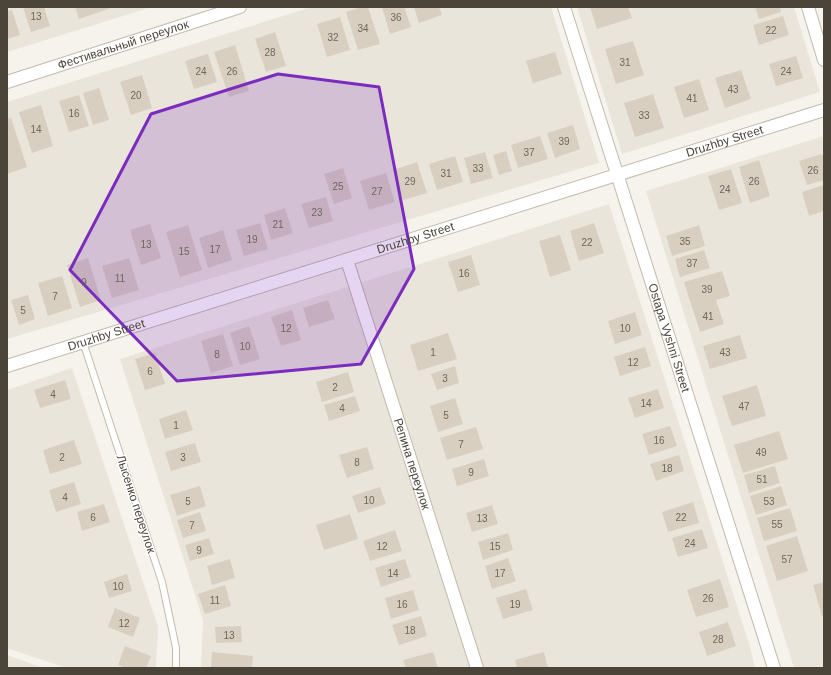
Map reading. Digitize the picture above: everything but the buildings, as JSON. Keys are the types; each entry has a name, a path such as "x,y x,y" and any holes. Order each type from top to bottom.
{"street":[{"name":"Фестивальный переулок","path":"7,82 240,7"},
{"name":"Ostapa Vyshni Street","path":"564,7 774,668"},
{"path":"808,7 824,60"},
{"name":"Druzhby Street","path":"7,366 824,110"},
{"name":"Репина переулок","path":"347,260 477,668"}],"lane":[{"name":"Лысенко переулок","path":"83,342 162,582 176,648 176,668"}],"highlighted area":[{"path":"278,74 379,87 414,269 361,364 177,381 70,270 151,114"}],"shaded area":[{"path":"7,7 152,7 7,52"},
{"path":"312,7 551,7 599,163 7,339 7,102"},
{"path":"577,7 794,7 820,92 622,154"},
{"path":"824,136 824,668 794,668 646,191"},
{"path":"609,204 750,647 755,668 201,668 203,620 120,359"},
{"path":"72,368 158,627 156,668 67,668 7,648 7,390"},
{"path":"7,655 43,668 7,668"}]}
